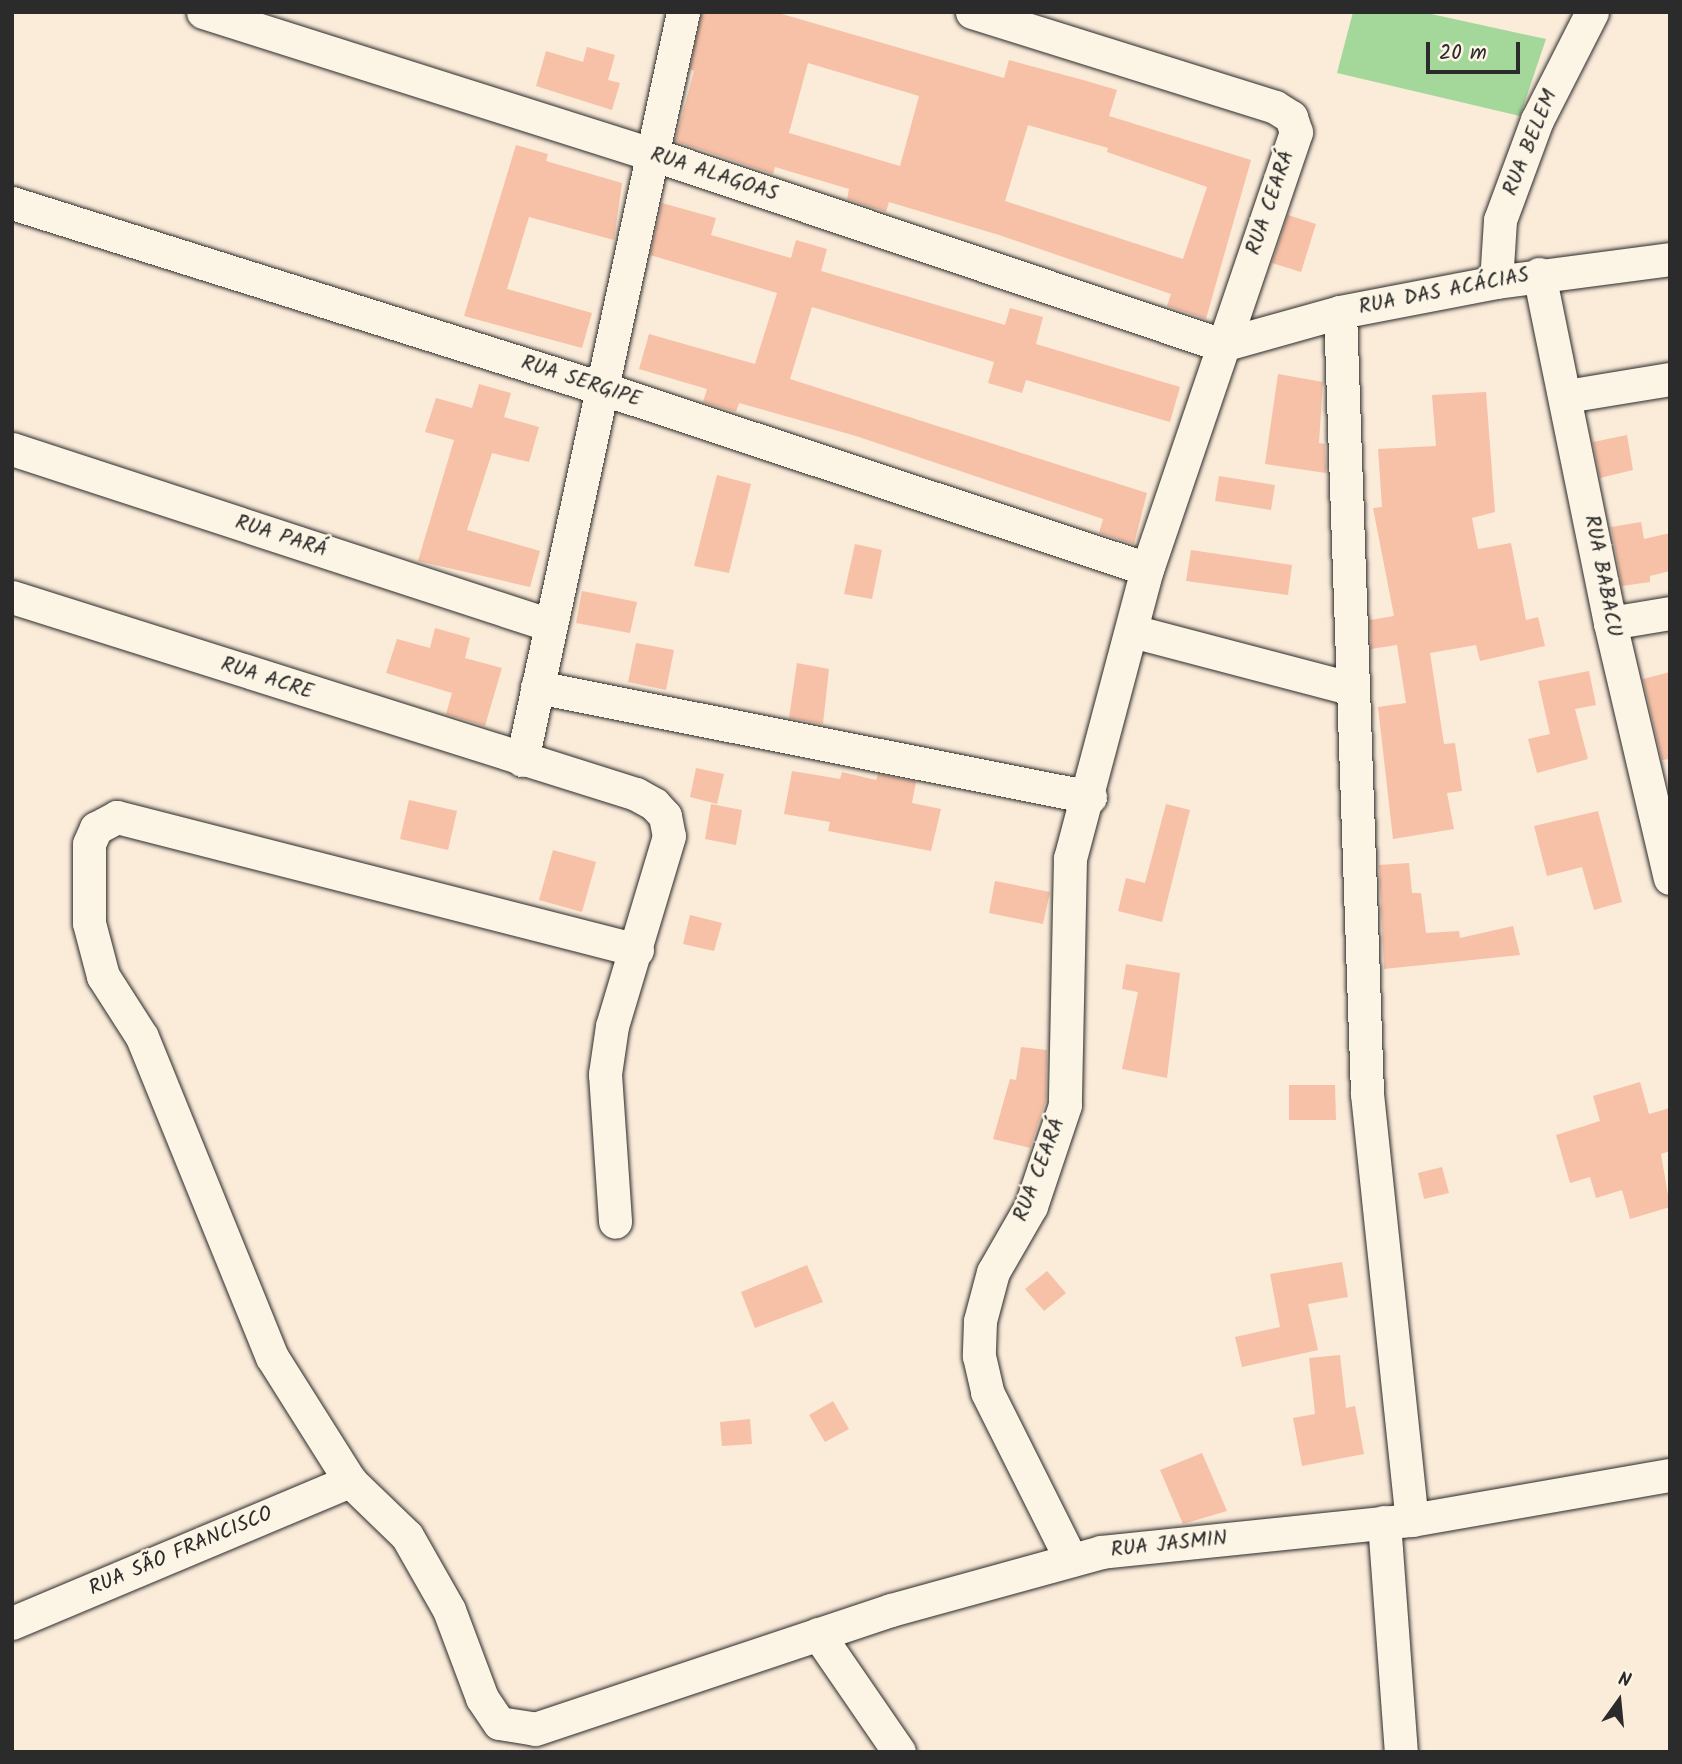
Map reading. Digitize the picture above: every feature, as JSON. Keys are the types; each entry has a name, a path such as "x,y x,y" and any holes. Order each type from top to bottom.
{"street":[{"name":"RUA ALAGOAS","path":"204,12 655,155 1222,345"},
{"path":"522,760 655,155 683,12"},
{"name":"RUA CEARÁ","path":"972,12 1275,107 1291,117 1296,132 1147,569 1090,797 1070,858 1065,1105 1031,1206 993,1272 980,1321 979,1356 988,1392 1071,1560"},
{"name":"RUA BELEM","path":"1496,282 1500,220 1537,120 1592,12"},
{"name":"RUA SERGIPE","path":"12,203 604,389 1147,569"},
{"name":"RUA DAS ACÁCIAS","path":"1222,345 1339,312 1539,274 1670,259"},
{"name":"RUA BABACU","path":"1539,274 1566,396 1610,623 1667,859"},
{"path":"1339,312 1367,1094 1398,1521 1401,1752"},
{"path":"1566,396 1670,379"},
{"name":"RUA PARÁ","path":"12,449 550,625"},
{"name":"RUA ACRE","path":"12,597 636,794 664,816 668,836 637,950 612,1026 605,1073 615,1222"},
{"path":"1610,623 1670,613"},
{"path":"1132,631 1353,689"},
{"path":"537,687 1090,797"},
{"name":"RUA JASMIN","path":"637,950 117,817 96,828 89,844 89,923 103,976 142,1037 272,1357 350,1481 407,1536 449,1610 482,1698 499,1723 514,1729 535,1729 620,1703 818,1634 1101,1552 1398,1521 1670,1475"},
{"name":"RUA SÃO FRANCISCO","path":"12,1623 350,1481"},
{"path":"818,1634 899,1752"}],"green space":[{"path":"1353,12 1422,12 1546,39 1520,116 1337,73"}],"building":[{"path":"702,12 775,12 1004,78 1009,60 1117,90 1109,116 1251,160 1206,319 1167,306 1171,294 999,235 889,202 886,212 847,199 849,189 775,167 773,174 675,141 694,71 690,69","holes":["808,63 919,96 900,166 789,133","1028,125 1108,148 1107,152 1207,187 1183,259 1005,201"]},
{"path":"587,47 615,55 608,80 620,83 612,110 536,86 546,51 583,62"},
{"path":"516,145 548,154 546,161 622,183 614,240 529,217 507,289 592,313 582,348 464,316"},
{"path":"662,203 716,218 711,235 791,258 796,240 827,249 821,271 1005,325 1010,308 1043,317 1036,344 1180,387 1170,422 1026,380 1022,393 988,383 994,362 812,307 790,379 1147,493 1134,544 1099,533 1103,519 856,436 739,403 736,412 703,402 707,389 639,369 649,334 755,364 777,293 650,255"},
{"path":"1288,215 1316,224 1301,272 1272,263"},
{"path":"1278,374 1323,382 1319,443 1325,444 1326,473 1265,464"},
{"path":"479,384 511,393 504,417 539,427 529,462 492,453 467,530 540,551 530,587 418,561 454,440 425,432 436,398 472,408"},
{"path":"1486,392 1495,512 1472,518 1478,549 1511,543 1526,620 1538,617 1545,646 1480,661 1476,645 1430,653 1444,744 1455,743 1462,791 1447,793 1454,829 1393,839 1378,707 1406,703 1397,645 1371,649 1370,620 1394,616 1373,508 1382,507 1378,449 1436,446 1432,395"},
{"path":"1627,435 1633,470 1600,478 1593,442"},
{"path":"717,475 751,484 729,573 694,566"},
{"path":"1219,476 1275,485 1271,510 1215,501"},
{"path":"1641,522 1644,539 1670,533 1670,571 1650,576 1650,582 1622,586 1611,527"},
{"path":"855,544 882,550 872,599 844,594"},
{"path":"1191,550 1292,565 1288,595 1186,581"},
{"path":"582,591 637,602 630,633 576,623"},
{"path":"435,628 470,638 465,658 502,668 485,726 446,714 452,693 386,673 397,639 430,648"},
{"path":"636,643 674,650 666,690 628,682"},
{"path":"797,663 829,669 823,724 789,718"},
{"path":"1589,671 1596,705 1575,709 1588,759 1537,773 1528,739 1550,734 1538,681"},
{"path":"1670,672 1670,759 1662,760 1643,679"},
{"path":"696,768 724,774 717,804 690,797"},
{"path":"792,771 840,779 842,772 876,780 878,774 916,782 912,803 941,809 931,851 828,831 830,822 784,814"},
{"path":"409,800 457,811 448,850 400,839"},
{"path":"711,804 742,810 736,845 705,839"},
{"path":"1166,804 1190,810 1162,922 1118,911 1126,878 1145,883"},
{"path":"1598,811 1622,902 1594,910 1582,867 1547,876 1534,826"},
{"path":"553,850 596,862 582,912 539,900"},
{"path":"1409,863 1412,893 1421,893 1426,933 1459,931 1460,938 1513,926 1520,955 1384,969 1379,865"},
{"path":"995,881 1050,892 1043,924 989,913"},
{"path":"690,915 722,923 714,951 683,944"},
{"path":"1126,964 1180,973 1167,1078 1122,1069 1138,992 1122,989"},
{"path":"1021,1047 1047,1050 1046,1100 1030,1148 993,1139 1010,1079 1016,1080"},
{"path":"1640,1082 1649,1114 1670,1108 1670,1151 1661,1154 1670,1207 1630,1219 1622,1190 1596,1198 1590,1177 1570,1183 1556,1135 1600,1121 1593,1096"},
{"path":"1289,1085 1335,1085 1336,1120 1289,1120"},
{"path":"1442,1167 1449,1193 1424,1199 1418,1173"},
{"path":"1342,1262 1348,1297 1308,1304 1318,1350 1242,1367 1235,1337 1280,1327 1270,1274"},
{"path":"807,1265 823,1302 755,1328 741,1292"},
{"path":"1047,1271 1066,1293 1044,1311 1025,1289"},
{"path":"1340,1355 1346,1408 1355,1406 1364,1454 1302,1466 1293,1418 1315,1414 1309,1358"},
{"path":"833,1401 849,1429 825,1442 809,1415"},
{"path":"750,1419 752,1444 722,1446 720,1422"},
{"path":"1202,1453 1227,1511 1183,1524 1160,1470"}]}
